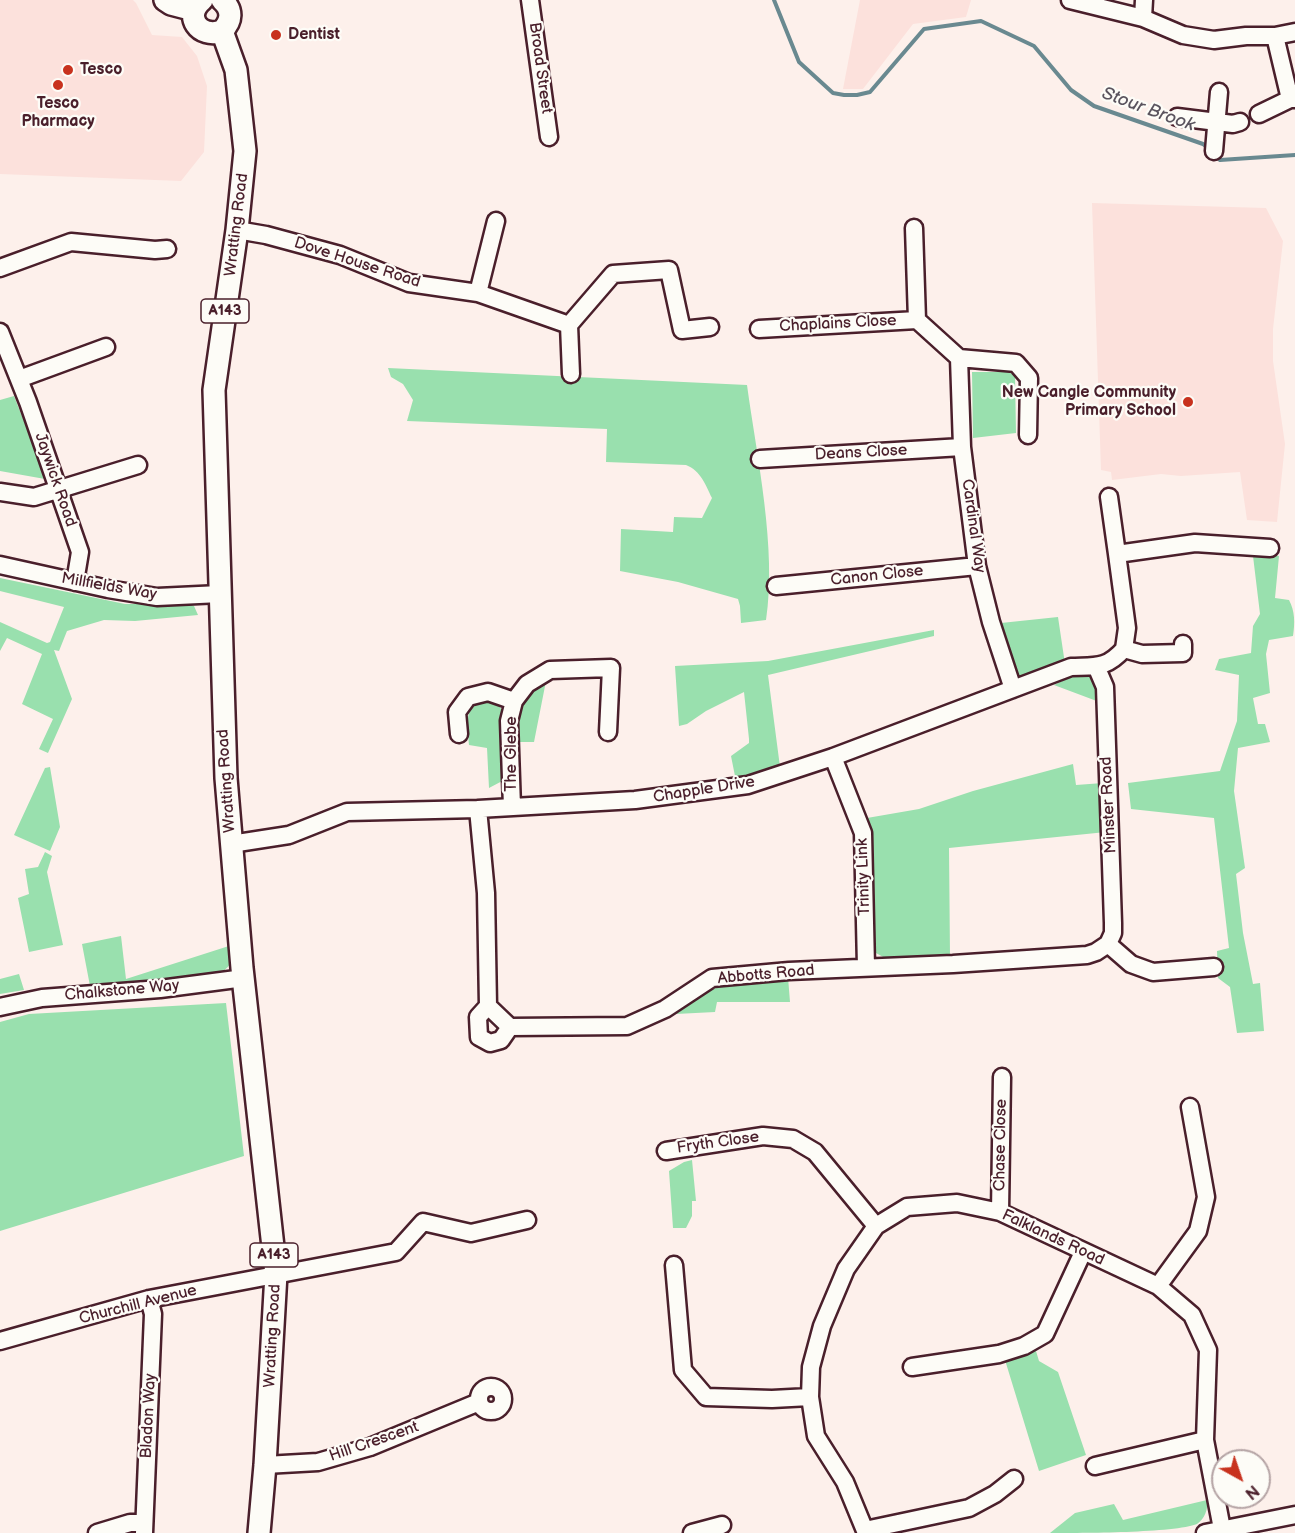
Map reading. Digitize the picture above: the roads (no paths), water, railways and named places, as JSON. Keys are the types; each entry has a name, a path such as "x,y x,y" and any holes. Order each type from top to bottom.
{"main road":[{"path":"165,0 171,4 198,5 194,18 202,31 208,33 222,31"},
{"name":"Wratting Road","path":"222,0 230,9 227,26 222,31 236,70 245,151 237,230 214,390 226,778 244,978 276,1274 259,1533"}],"street":[{"name":"Broad Street","path":"530,0 549,137"},
{"path":"1070,0 1143,18 1184,35 1214,40 1246,36 1275,36 1295,32"},
{"path":"1143,18 1144,0"},
{"path":"1260,114 1292,99 1275,36"},
{"path":"1214,151 1219,92"},
{"path":"1177,117 1233,124 1240,122"},
{"path":"478,293 496,221"},
{"path":"914,228 917,320 959,358 1016,363 1029,378 1028,435"},
{"name":"Dove House Road","path":"237,230 266,235 340,255 409,283 478,293 570,325"},
{"path":"0,268 72,242 155,250 166,249"},
{"path":"572,374 570,325 613,274 669,270 682,330 710,327"},
{"name":"Chaplains Close","path":"759,329 917,320"},
{"name":"Jaywick Road","path":"1,336 19,379 80,552 75,582"},
{"path":"19,379 106,347"},
{"name":"Cardinal Way","path":"959,358 962,447 977,566 991,622 1013,689"},
{"name":"Deans Close","path":"760,459 962,447"},
{"path":"0,492 34,497 138,465"},
{"path":"1109,497 1127,628 1124,649 1142,654 1183,653 1183,644"},
{"path":"1117,554 1195,543 1270,548"},
{"name":"Millfields Way","path":"0,565 157,597 220,594"},
{"name":"Canon Close","path":"776,586 977,566"},
{"name":"Chapple Drive","path":"231,844 289,836 347,812 512,807 635,800 748,785 833,757 1071,667 1096,666 1113,661 1124,649"},
{"name":"Minster Road","path":"1096,666 1106,687 1113,923 1113,933 1108,944"},
{"name":"The Glebe","path":"512,807 509,721 514,701 527,684 550,670 611,668 608,732"},
{"name":"The Glebe","path":"459,734 457,712 468,697 488,692 514,701"},
{"name":"Trinity Link","path":"833,757 863,833 866,967"},
{"path":"478,808 486,893 488,1006 478,1017 479,1037 490,1043 501,1040 510,1027 488,1006"},
{"path":"1108,944 1131,964 1153,972 1214,967"},
{"name":"Abbotts Road","path":"510,1027 627,1026 665,1009 712,978 1087,955 1108,944"},
{"name":"Chalkstone Way","path":"0,1006 42,998 160,989 244,978"},
{"name":"Chase Close","path":"1000,1212 1002,1077"},
{"path":"1158,1286 1198,1231 1206,1197 1190,1107"},
{"name":"Fryth Close","path":"666,1151 763,1136 793,1139 815,1152 876,1226"},
{"name":"Falklands Road","path":"865,1531 845,1482 816,1436 810,1397 811,1367 822,1326 846,1269 876,1226 907,1207 957,1203 1000,1212 1158,1286 1192,1315 1208,1350 1204,1440 1222,1529"},
{"name":"Churchill Avenue","path":"0,1341 149,1299 396,1252 423,1222 471,1233 528,1220"},
{"path":"912,1367 999,1354 1024,1346 1045,1334 1083,1252"},
{"path":"674,1265 683,1371 706,1397 772,1399 810,1397"},
{"name":"Bladon Way","path":"144,1528 153,1314 149,1299"},
{"name":"Hill Crescent","path":"265,1465 318,1462 370,1447 479,1402"},
{"path":"1095,1466 1204,1440"},
{"path":"865,1531 969,1508 995,1494 1014,1479"},
{"path":"1205,1533 1295,1515"},
{"path":"97,1533 130,1522 144,1528"},
{"path":"692,1533 722,1525"}],"waterway":[{"name":"Stour Brook","path":"774,0 799,62 833,93 857,95 870,92 924,29 981,21 1034,46 1071,90 1094,106 1203,144 1209,149"},
{"name":"Stour Brook","path":"1216,156 1220,160 1295,155"}],"place":[{"name":"Dentist","path":"276,35"},
{"name":"Tesco","path":"68,70"},
{"name":"Tesco Pharmacy","path":"58,85"},
{"name":"New Cangle Community Primary School","path":"1188,402"}]}
